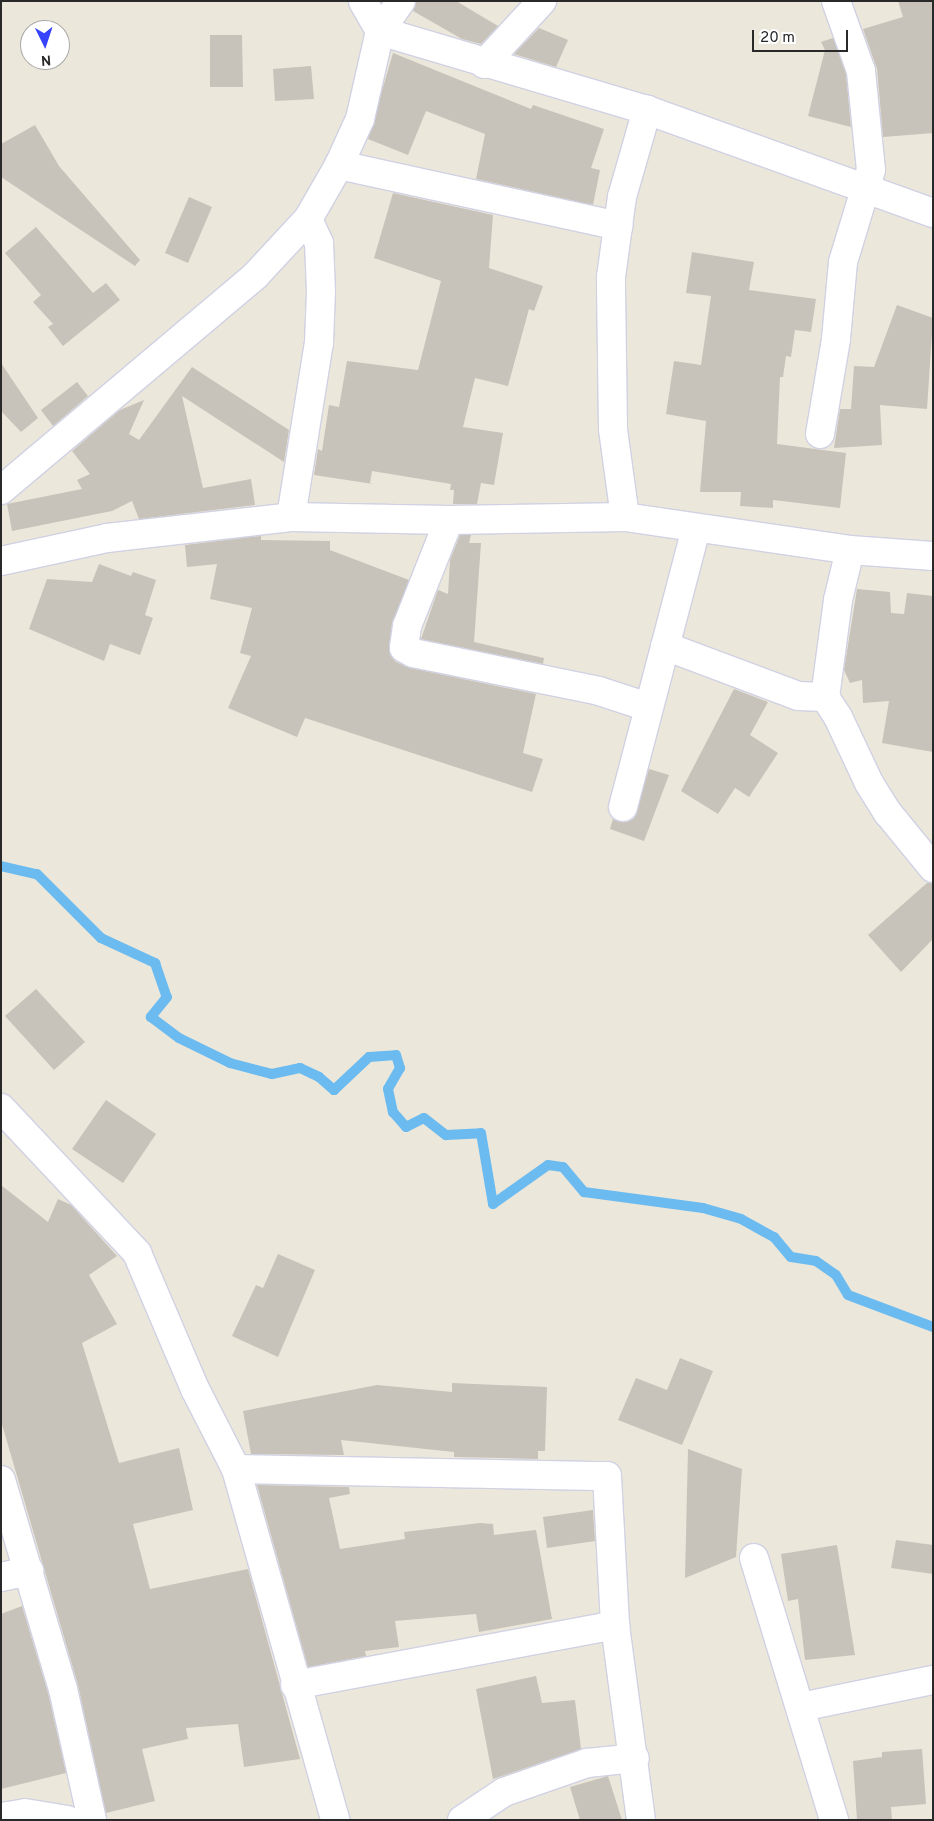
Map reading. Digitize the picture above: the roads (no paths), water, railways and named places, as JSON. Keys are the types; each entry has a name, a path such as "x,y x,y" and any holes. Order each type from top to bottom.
{"street":[{"path":"363,1 380,31 484,64 647,110 866,191 933,213"},
{"path":"1,490 255,276 308,219 339,166 360,119 380,31 401,1"},
{"path":"484,64 542,1"},
{"path":"820,434 836,340 843,262 871,170 860,71 836,1"},
{"path":"625,518 613,429 610,343 611,277 622,197 647,110"},
{"path":"339,166 618,226"},
{"path":"292,517 319,334 319,243 308,219"},
{"path":"1,561 107,538 292,517 448,520 625,518 850,550 933,556"},
{"path":"448,520 407,626 404,648 413,653 599,691 648,707"},
{"path":"623,807 696,528"},
{"path":"850,550 838,600 824,697 883,806 933,868"},
{"path":"665,646 798,696 824,697"},
{"path":"1,1108 137,1253 195,1390 236,1469 335,1820"},
{"path":"236,1469 607,1476 615,1625 635,1758 641,1820"},
{"path":"1,1480 63,1689 92,1820"},
{"path":"754,1558 802,1710 834,1820"},
{"path":"1,1577 29,1571"},
{"path":"296,1685 615,1625"},
{"path":"802,1710 806,1706 933,1680"},
{"path":"462,1820 514,1789 588,1763 635,1758"},
{"path":"1,1817 25,1814 67,1820"}],"waterway":[{"path":"1,866 37,874 101,938 155,963 167,997 151,1017 179,1038 230,1063 272,1074 300,1068 319,1077 334,1090 369,1057 396,1055 400,1068 388,1089 393,1112 406,1127 424,1118 446,1135 481,1133 493,1204 548,1165 563,1167 584,1192 703,1208 741,1219 774,1237 791,1257 816,1261 836,1275 848,1295 933,1327"}]}
